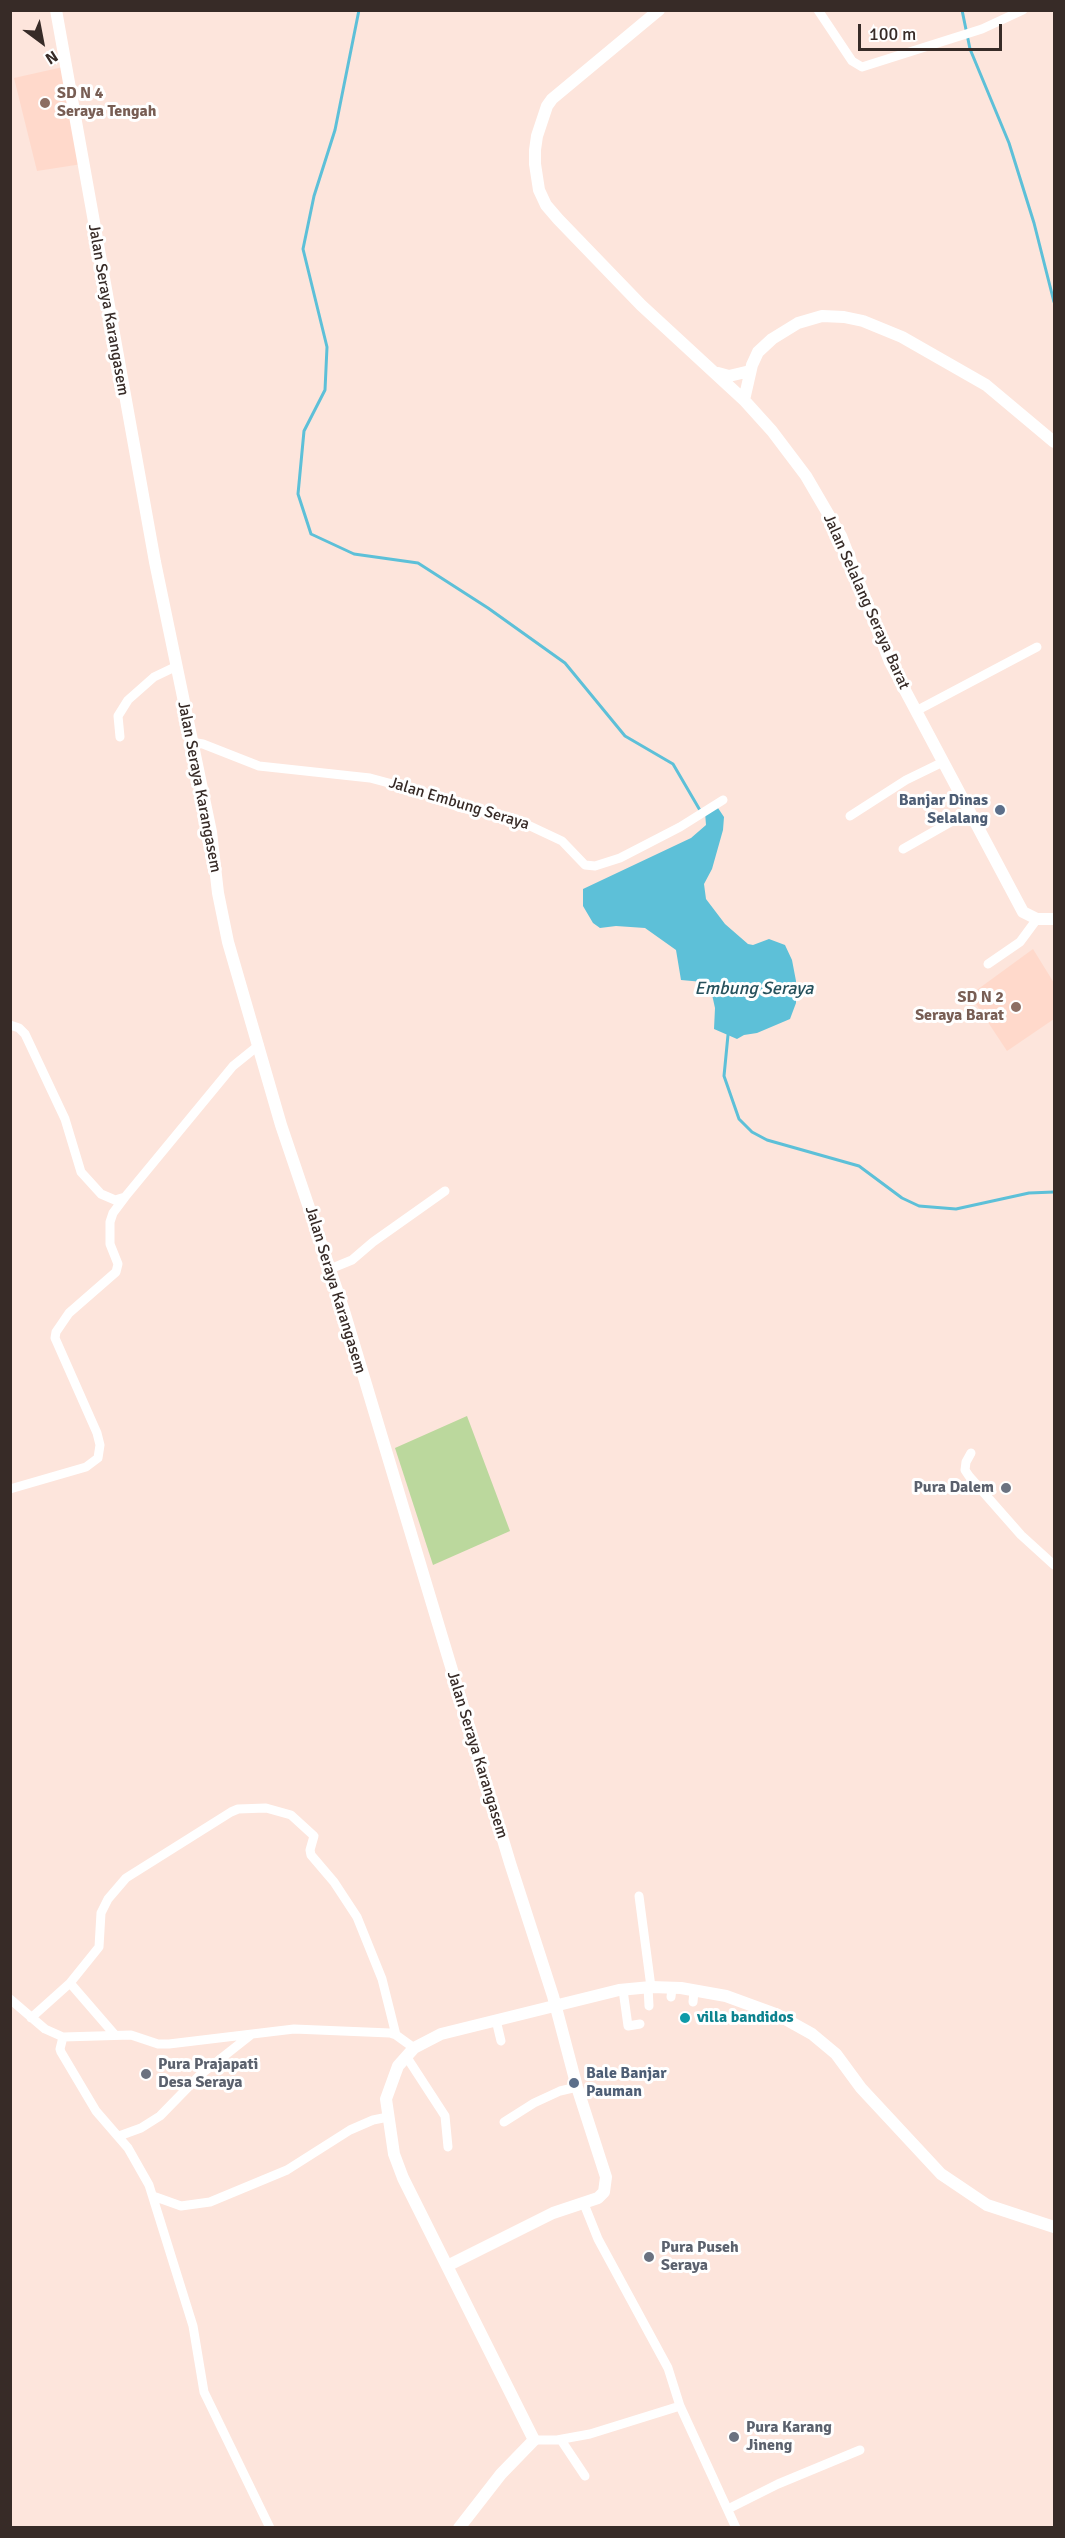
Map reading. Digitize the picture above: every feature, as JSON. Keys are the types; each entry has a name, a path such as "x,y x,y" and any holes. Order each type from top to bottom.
{"street":[{"name":"Jalan Seraya Karangasem","path":"56,10 131,436 211,832 226,934 281,1125 330,1269 555,2004 607,2186 598,2198 553,2213 447,2266"},
{"name":"Jalan Selalang Seraya Barat","path":"658,10 552,99 547,106 537,136 535,164 537,179 546,204 641,305 718,373 744,400 772,431 806,476 830,516 848,553 890,662 1023,912 1037,919"},
{"path":"818,10 852,61 862,67 982,29 1023,10"},
{"path":"744,400 750,371 758,352 772,339 798,322 822,316 844,317 864,321 902,337 986,385 1054,442"},
{"path":"718,373 729,376 750,371"},
{"path":"916,711 1037,647"},
{"path":"120,737 118,716 128,700 154,677 177,666"},
{"name":"Jalan Embung Seraya","path":"191,742 203,744 259,766 370,778 426,793 458,807 513,818 562,842 585,866 595,866 620,858 723,800"},
{"path":"849,816 906,780 943,762"},
{"path":"903,849 970,811"},
{"path":"987,964 1020,942 1037,919 1054,919"},
{"path":"10,1025 19,1028 25,1034 65,1119 76,1156 88,1182 106,1198 115,1200 125,1197"},
{"path":"10,1488 86,1467 98,1458 100,1445 97,1433 55,1338 56,1332 69,1313 116,1272 118,1264 110,1244 110,1222 113,1213 233,1066 259,1045"},
{"path":"330,1269 351,1260 372,1242 445,1191"},
{"path":"971,1453 965,1470 969,1476 1021,1535 1054,1565"},
{"path":"31,2018 70,1983 99,1947 101,1913 108,1899 126,1878 231,1812 238,1809 275,1809 291,1815 314,1836 311,1855 339,1889 357,1917 382,1979 396,2034 410,2052 445,2116 448,2147"},
{"path":"639,1896 650,1987 650,2006"},
{"path":"70,1983 115,2035"},
{"path":"534,2440 397,2165 386,2099 392,2081 398,2066 410,2052 441,2034 555,2004 623,1990 650,1987 694,1996 726,1996 778,2015 812,2034 836,2054 861,2088 941,2174 987,2205 1054,2227"},
{"path":"623,1990 628,2026 640,2024"},
{"path":"10,1999 45,2029 63,2037 115,2035 138,2037 158,2044 294,2029 396,2034"},
{"path":"496,2020 501,2041"},
{"path":"119,2136 141,2128 160,2116 200,2075 254,2032"},
{"path":"63,2037 61,2052 96,2111 119,2136 136,2161 153,2196 193,2326 204,2392 270,2528"},
{"path":"504,2122 543,2099 560,2091 577,2087"},
{"path":"153,2196 180,2206 210,2202 287,2170 350,2130 373,2120 388,2117"},
{"path":"584,2204 598,2239 668,2368 680,2406 735,2527"},
{"path":"459,2528 501,2474 534,2440 561,2440 590,2434 680,2406"},
{"path":"561,2440 585,2476"},
{"path":"728,2509 778,2484 860,2450"}],"shaded area":[{"name":"SD N 4 Seraya Tengah","path":"63,67 82,164 37,171 14,78"},
{"name":"SD N 2 Seraya Barat","path":"1033,949 1054,983 1054,1019 1007,1051 970,995"}],"green space":[{"path":"467,1416 510,1531 433,1565 395,1448"}],"water":[{"name":"Embung Seraya","path":"716,805 724,817 723,830 712,869 704,884 706,899 725,924 748,944 753,945 769,939 785,945 792,960 796,981 796,1003 790,1019 737,1039 714,1029 715,1008 711,990 703,982 681,980 676,950 645,928 616,926 600,928 593,923 583,906 583,889 691,838 706,825 705,812"}],"waterway":[{"path":"359,10 335,130 314,196 303,249 327,347 325,390 304,431 298,494 311,534 354,554 418,563 488,608 565,663 625,736 673,764 701,812"},
{"path":"962,10 970,49 1009,143 1034,223 1054,302"},
{"path":"728,1035 724,1076 739,1119 752,1132 767,1140 859,1166 902,1198 919,1206 956,1209 1029,1193 1054,1192"}],"place":[{"name":"SD N 4 Seraya Tengah","path":"45,103"},
{"name":"Banjar Dinas Selalang","path":"1000,810"},
{"name":"SD N 2 Seraya Barat","path":"1016,1007"},
{"name":"Pura Dalem","path":"1006,1488"},
{"name":"villa bandidos","path":"685,2018"},
{"name":"Pura Prajapati Desa Seraya","path":"146,2074"},
{"name":"Bale Banjar Pauman","path":"574,2083"},
{"name":"Pura Puseh Seraya","path":"649,2257"},
{"name":"Pura Karang Jineng","path":"734,2437"}]}
